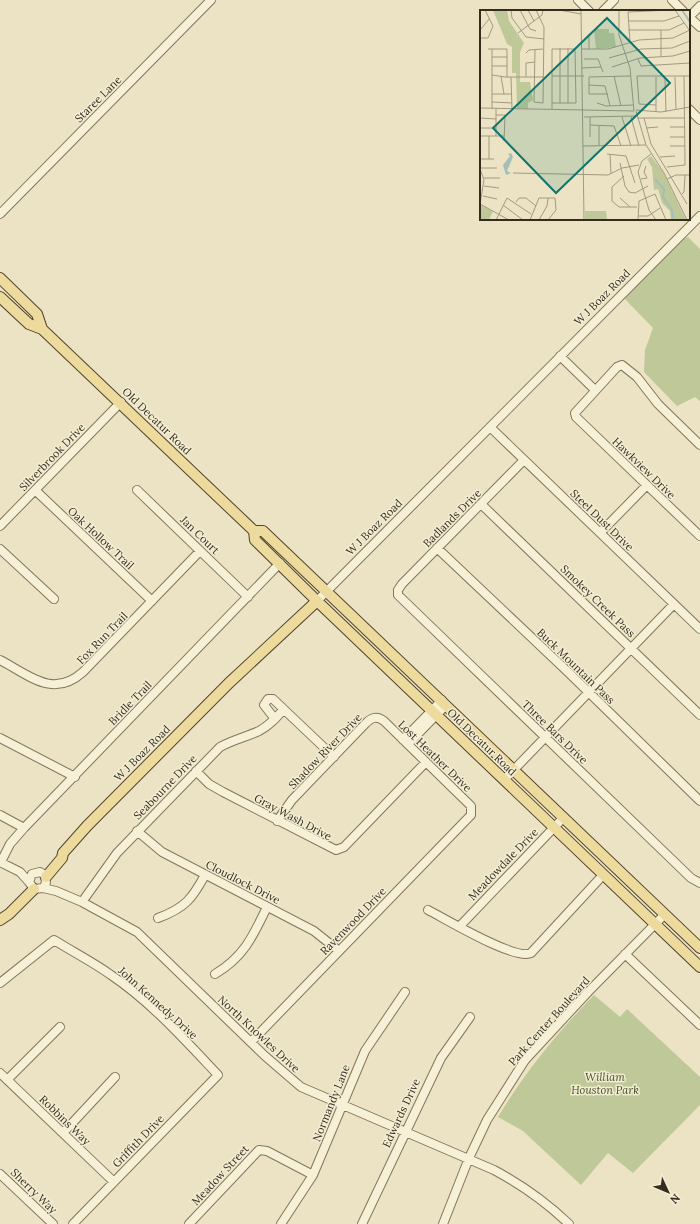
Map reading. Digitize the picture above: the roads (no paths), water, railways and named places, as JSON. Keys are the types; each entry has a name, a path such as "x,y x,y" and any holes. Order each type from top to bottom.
{"main road":[{"name":"Old Decatur Road","path":"0,278 37,314 42,329"},
{"name":"Old Decatur Road","path":"0,297 29,324 42,329 120,402 254,531 255,540 317,601 700,967"},
{"name":"Old Decatur Road","path":"254,531 263,531 444,702 700,948"},
{"name":"W J Boaz Road","path":"42,876 58,854 63,853 87,826 229,683 317,601"},
{"path":"2,918 9,914 34,886"}],"street":[{"name":"Staree Lane","path":"0,214 211,0"},
{"path":"578,0 588,10"},
{"path":"604,10 614,0"},
{"path":"672,0 682,10"},
{"path":"690,16 700,6"},
{"path":"690,18 700,28"},
{"path":"690,110 700,120"},
{"name":"W J Boaz Road","path":"317,601 700,216"},
{"path":"560,356 595,390 617,367 622,366 637,377 658,404 700,445"},
{"name":"Hawkview Drive","path":"595,390 575,413 576,417 700,536"},
{"name":"Silverbrook Drive","path":"0,526 120,402"},
{"name":"Steel Dust Drive","path":"490,427 700,629"},
{"name":"Badlands Drive","path":"397,592 402,584 524,460"},
{"path":"600,533 647,485"},
{"name":"Oak Hollow Trail","path":"35,490 152,601"},
{"name":"Jan Court","path":"137,490 248,597"},
{"name":"Smokey Creek Pass","path":"481,504 700,715"},
{"name":"Buck Mountain Pass","path":"437,548 700,801"},
{"path":"0,549 54,599"},
{"name":"Fox Run Trail","path":"0,660 47,684 62,685 69,683 83,672 200,551"},
{"name":"Bridle Trail","path":"0,862 10,844 24,828 75,777 280,563"},
{"name":"Three Bars Drive","path":"397,592 403,601 545,738 691,878 700,883"},
{"path":"504,780 674,604"},
{"path":"275,719 264,706 268,700 273,700 334,757"},
{"path":"406,742 444,702"},
{"name":"Seabourne Drive","path":"82,902 108,863 137,831 220,747 234,739 258,732 275,719 283,710"},
{"name":"Shadow River Drive","path":"277,821 287,805 369,720 376,718"},
{"name":"Lost Heather Drive","path":"376,718 384,721 471,806 470,815"},
{"path":"0,738 75,777"},
{"name":"Gray Wash Drive","path":"196,771 217,789 332,850 339,850 426,762"},
{"path":"0,814 24,828"},
{"name":"Ravenwood Drive","path":"251,1042 470,815"},
{"name":"Meadowdale Drive","path":"460,926 564,817"},
{"name":"Cloudlock Drive","path":"137,831 158,850 314,931 339,951"},
{"path":"0,862 20,872 42,876"},
{"path":"20,872 34,886"},
{"path":"158,918 173,912 192,897 205,875"},
{"path":"428,910 508,952 527,955 531,953 603,875"},
{"path":"34,886 30,876 42,876"},
{"path":"34,886 42,876"},
{"name":"North Knowles Drive","path":"42,876 56,891"},
{"name":"North Knowles Drive","path":"34,886 56,891 82,902 137,932 292,1081 342,1106 469,1158 516,1182 542,1200 569,1224"},
{"path":"215,974 228,967 249,943 267,907"},
{"name":"Park Center Boulevard","path":"443,1224 469,1158 487,1120 526,1060 584,996 665,914"},
{"name":"John Kennedy Drive","path":"0,983 54,940 111,974 128,987 168,1023 218,1075"},
{"path":"625,954 700,1025"},
{"name":"Normandy Lane","path":"281,1224 313,1175 365,1051 405,992"},
{"name":"Edwards Drive","path":"362,1224 441,1058 470,1017"},
{"path":"7,1080 60,1027"},
{"name":"Robbins Way","path":"0,1074 114,1182"},
{"name":"Griffith Drive","path":"74,1224 218,1075"},
{"path":"63,1133 115,1077"},
{"name":"Meadow Street","path":"189,1224 259,1150 267,1151 313,1175"},
{"name":"Sherry Way","path":"0,1174 53,1224"}],"park label":[{"name":"William Houston Park","path":"605,1083"}]}
